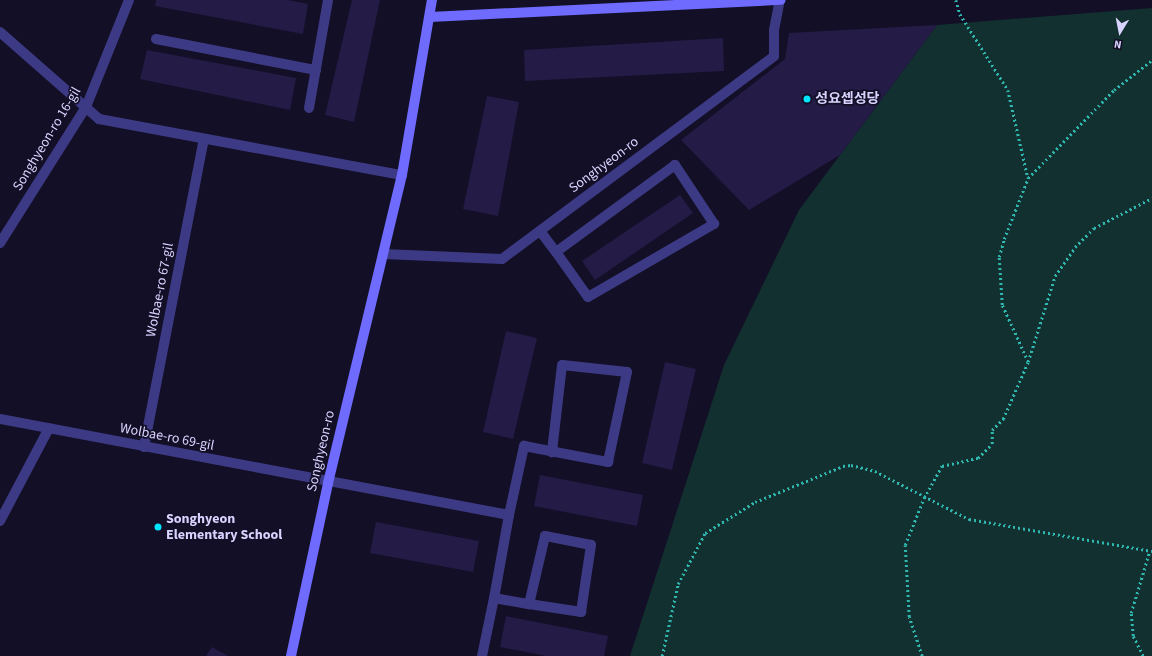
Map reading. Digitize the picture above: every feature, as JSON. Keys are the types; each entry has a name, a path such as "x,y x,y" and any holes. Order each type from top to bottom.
{"main road":[{"name":"Songhyeon-ro","path":"291,656 328,483 402,175 432,0"},
{"path":"430,17 780,0"}],"street":[{"name":"Songhyeon-ro 16-gil","path":"0,243 86,107 129,0"},
{"path":"309,108 328,0"},
{"name":"Songhyeon-ro","path":"383,254 502,259 774,56 774,30 780,0"},
{"path":"0,32 99,119 402,175"},
{"path":"156,39 316,70"},
{"name":"Wolbae-ro 67-gil","path":"144,447 204,139"},
{"path":"540,231 588,296 714,224 675,165 556,252"},
{"path":"482,656 524,446 552,452 608,462 627,372 562,365 552,452"},
{"name":"Wolbae-ro 69-gil","path":"0,419 328,483 509,515"},
{"path":"0,521 49,428"},
{"path":"494,598 529,604 581,612 592,545 545,536 529,604"}],"path":[{"path":"956,0 960,14 1008,90 1028,178"},
{"path":"1028,362 1002,305 999,257 1004,239 1028,178 1114,90 1152,60"},
{"path":"922,656 909,617 905,545 924,498 942,466 978,458 992,444 992,430 1003,419 1028,362 1055,276 1075,247 1094,228 1152,198"},
{"path":"662,656 678,584 698,542 713,526 755,502 843,466 851,465 875,471 924,498 969,519 988,524 1151,552 1131,613 1133,636 1143,656"}],"green space":[{"path":"1152,8 1152,656 630,656 724,365 799,210 937,25"}],"building":[{"path":"156,0 288,0 308,4 303,34 155,6"},
{"path":"352,0 380,0 354,122 325,115"},
{"name":"성요셉성당","path":"937,25 840,155 749,210 681,140 785,59 789,33"},
{"path":"723,38 724,71 525,81 524,50"},
{"path":"147,50 296,78 290,110 140,79"},
{"path":"487,96 519,102 498,216 463,209"},
{"path":"680,195 693,213 595,280 582,261"},
{"path":"506,331 537,338 513,439 483,432"},
{"path":"665,362 696,369 672,470 642,463"},
{"path":"540,475 643,495 637,526 534,506"},
{"path":"376,522 479,541 473,572 370,553"},
{"path":"506,616 608,636 604,656 546,656 500,647"},
{"path":"212,647 228,656 206,656"}],"place":[{"name":"성요셉성당","path":"807,99"},
{"name":"Songhyeon Elementary School","path":"158,527"}]}
